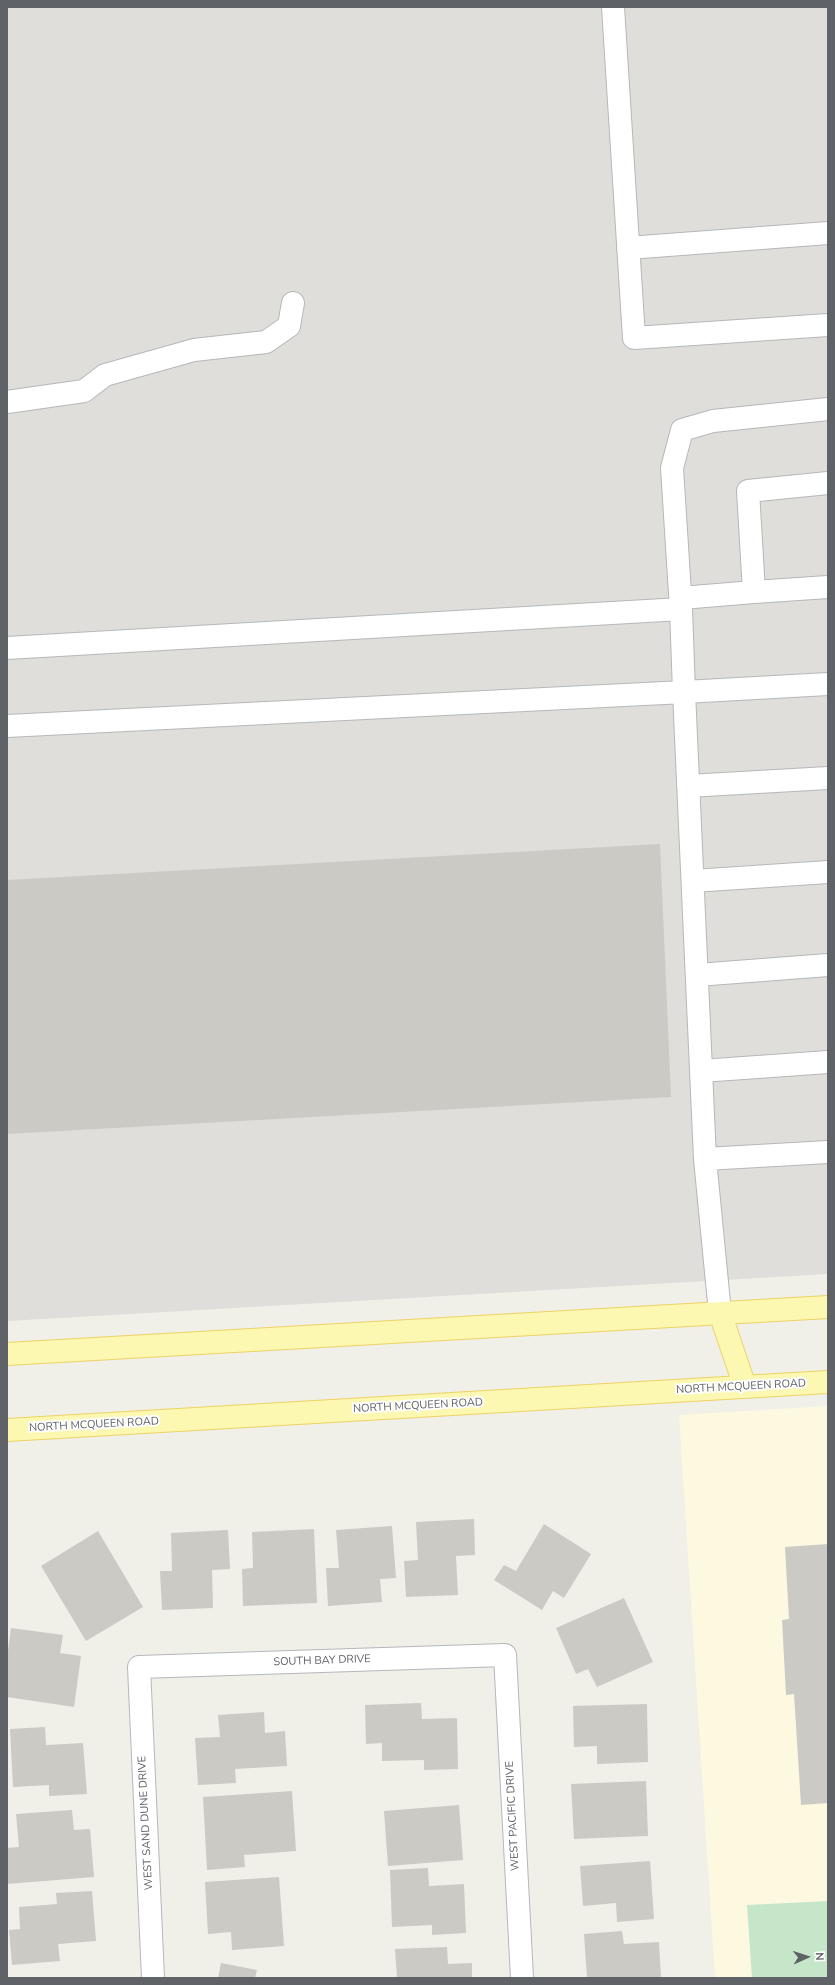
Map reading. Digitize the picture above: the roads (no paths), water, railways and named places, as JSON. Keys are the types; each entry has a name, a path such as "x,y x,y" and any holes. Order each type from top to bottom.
{"main road":[{"path":"7,1354 828,1307"},
{"path":"720,1314 745,1387"},
{"name":"NORTH MCQUEEN ROAD","path":"7,1430 828,1382"}],"street":[{"path":"613,7 634,338 828,325"},
{"path":"628,248 828,233"},
{"path":"7,402 84,391 104,375 194,350 266,342 289,326 293,303"},
{"path":"720,1314 705,1159 681,604 672,468 682,430 713,421 828,409"},
{"path":"754,592 748,491 828,483"},
{"path":"7,648 681,604 754,592 828,587"},
{"path":"7,726 828,684"},
{"path":"688,786 828,778"},
{"path":"693,881 828,872"},
{"path":"696,975 828,966"},
{"path":"701,1071 828,1062"},
{"path":"705,1159 828,1152"},
{"name":"SOUTH BAY DRIVE","path":"139,1667 505,1655"},
{"name":"WEST PACIFIC DRIVE","path":"505,1655 522,1978"},
{"name":"WEST SAND DUNE DRIVE","path":"139,1667 152,1978"}]}
